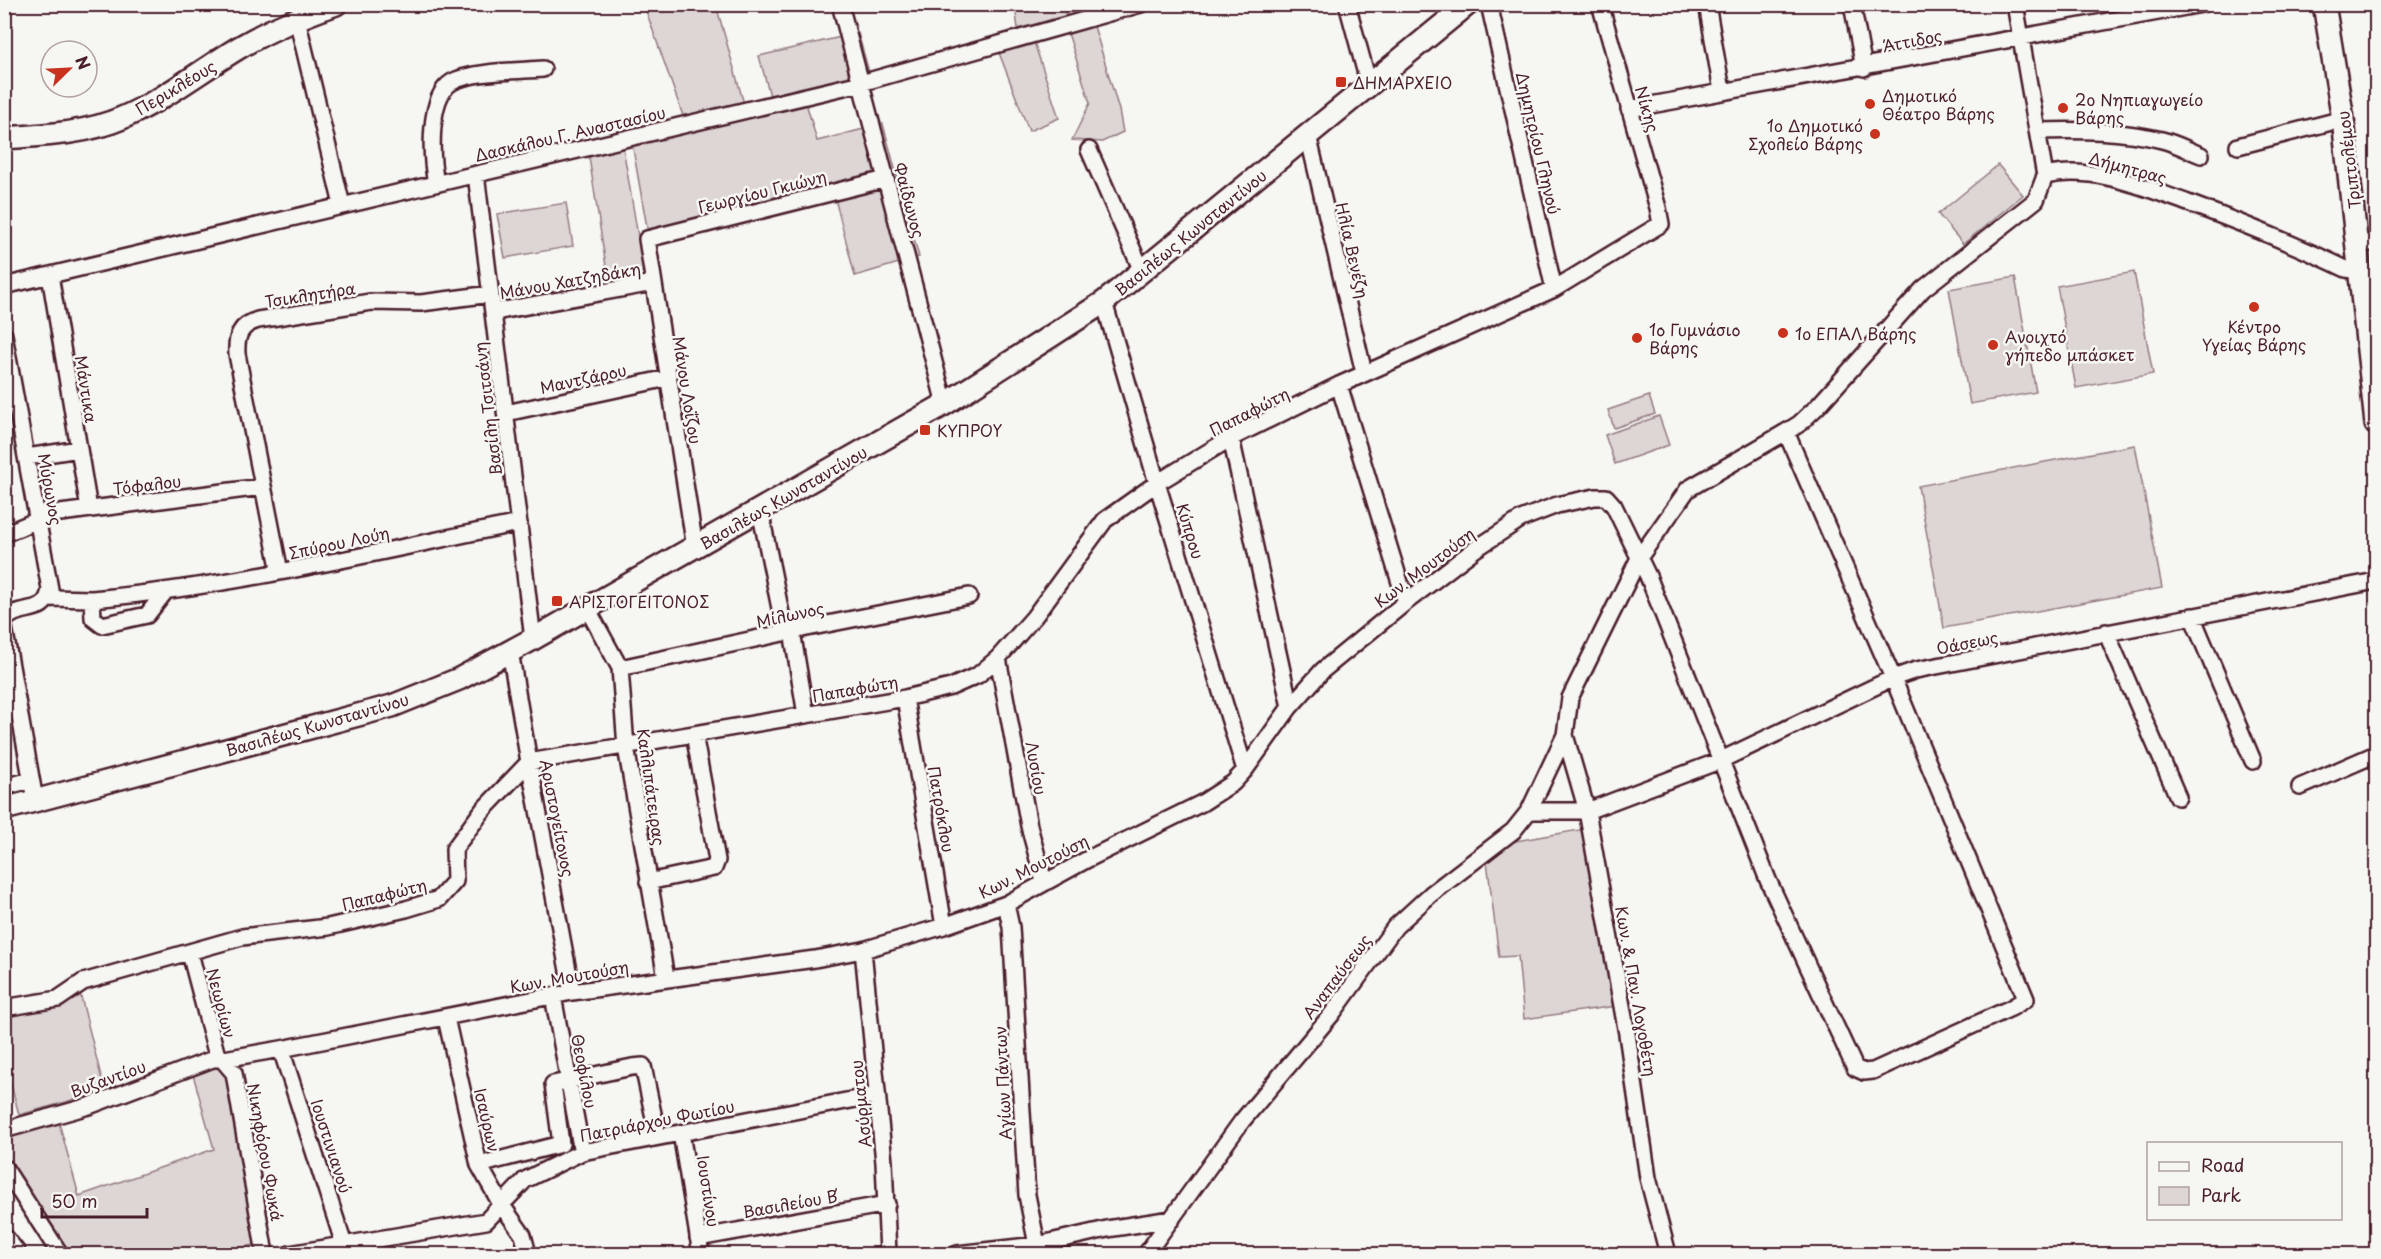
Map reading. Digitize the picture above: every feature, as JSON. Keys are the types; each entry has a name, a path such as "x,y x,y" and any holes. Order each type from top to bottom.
{"main road":[{"name":"Περικλέους","path":"4,138 89,129 120,119 152,104 240,47 297,18 336,4"},
{"name":"Βασιλέως Κωνσταντίνου","path":"4,809 33,790 392,706 459,679 533,639 945,404 1104,302 1468,4"},
{"name":"Τριπτολέμου","path":"2324,4 2367,243 2361,272 2376,424"},
{"path":"4,1241 14,1254"}],"street":[{"name":"Φαίδωνος","path":"840,4 945,404"},
{"name":"Δασκάλου Γ. Αναστασίου","path":"4,286 861,83 1141,4"},
{"path":"1347,4 1369,85"},
{"name":"Δημητρίου Γληνού","path":"1489,4 1554,289"},
{"name":"Νίκης","path":"1600,4 1661,224"},
{"path":"1707,4 1722,91"},
{"path":"1852,4 1864,68"},
{"path":"1565,735 1570,698 1639,558 1688,489 1799,424 1818,406 1923,289 2036,200 2045,176 2015,4"},
{"name":"Άττιδος","path":"1629,109 1864,68 2202,4"},
{"path":"297,18 342,205"},
{"path":"436,183 432,143 434,114 445,87 458,79 492,73 543,69"},
{"path":"2238,146 2343,119"},
{"path":"2037,131 2087,130 2134,135 2164,141 2201,155"},
{"name":"Ηλία Βενέζη","path":"1308,135 1364,374"},
{"path":"1089,150 1142,272"},
{"name":"Δήμητρας","path":"2045,176 2061,172 2110,178 2259,229 2346,269 2361,272"},
{"name":"Βασίλη Τσιτσάνη","path":"476,174 533,639"},
{"name":"Γεωργίου Γκιώνη","path":"646,239 886,179"},
{"name":"Παπαφώτη","path":"4,1008 58,999 83,982 242,937 328,927 439,899 455,881 454,849 483,810 529,762 905,698 960,683 978,675 998,658 1034,617 1105,520 1157,483 1232,438 1339,385 1554,289 1661,224"},
{"name":"Μάνου Λοΐζου","path":"646,239 695,548"},
{"name":"Μάντικα","path":"50,275 89,509"},
{"name":"Μάνου Χατζηδάκη","path":"494,312 653,283"},
{"name":"Τσικλητήρα","path":"280,572 237,354 237,338 244,327 258,320 371,302 421,303 491,294"},
{"name":"Κύπρου","path":"1104,302 1245,770"},
{"name":"Μύρωνος","path":"4,335 50,589 49,598"},
{"name":"Μαντζάρου","path":"506,413 668,378"},
{"path":"1339,385 1406,602"},
{"path":"1786,432 1893,678"},
{"path":"1232,438 1290,707"},
{"path":"27,457 79,449"},
{"name":"Τόφαλου","path":"4,534 37,518 89,509 262,487"},
{"name":"Κων. Μουτούση","path":"224,1059 572,992 815,959 863,950 944,926 1006,904 1044,882 1202,803 1233,783 1245,770 1290,707 1323,670 1406,602 1474,550 1521,519 1557,505 1595,497 1606,498 1614,506 1639,558 1768,880 1856,1068 1864,1072 1873,1071 2026,999 1893,678"},
{"path":"760,510 806,715"},
{"name":"Σπύρου Λούη","path":"49,598 92,599 165,592 280,572 519,523"},
{"name":"Οάσεως","path":"1587,811 1719,760 1893,678 1916,670 2376,581"},
{"path":"92,599 93,618 102,625 147,615 165,592"},
{"name":"Μίλωνος","path":"620,668 969,596"},
{"path":"4,621 10,615 41,607 49,598"},
{"name":"Καλλιπάτειρας","path":"588,608 620,668 626,747 666,978"},
{"path":"2192,616 2253,761"},
{"path":"4,627 33,790 4,787"},
{"path":"2106,633 2178,797"},
{"name":"Αριστογείτονος","path":"510,651 572,992"},
{"name":"Λυσίου","path":"998,658 1029,826 1044,882"},
{"name":"Πατρόκλου","path":"905,698 944,926"},
{"path":"648,882 714,868 717,860 694,734"},
{"name":"Κων. & Παν. Λογοθέτη","path":"1565,735 1587,811 1627,1034 1648,1178 1668,1254"},
{"name":"Αναπαύσεως","path":"1146,1254 1242,1121 1332,1014 1395,927 1431,894 1513,831 1528,811 1565,735"},
{"path":"2300,786 2376,754"},
{"path":"1528,811 1587,811"},
{"name":"Αγίων Πάντων","path":"1006,904 1011,927 1027,1195 1042,1250"},
{"name":"Ασύρματου","path":"863,950 887,1204 888,1254"},
{"name":"Νεωρίων","path":"190,953 216,1052 224,1059"},
{"name":"Θεοφίλου","path":"553,996 582,1152"},
{"name":"Ισαύρων","path":"446,1018 479,1165 501,1204 523,1235 528,1254"},
{"name":"Ιουστινιανού","path":"281,1049 346,1250"},
{"name":"Βυζαντίου","path":"4,1130 89,1106 202,1061 224,1059"},
{"name":"Νικηφόρου Φωκά","path":"224,1059 234,1073 265,1254"},
{"path":"479,1165 561,1144 553,1084 643,1066 658,1137"},
{"name":"Πατριάρχου Φωτίου","path":"289,1254 346,1250 486,1221 525,1180 582,1152 877,1095"},
{"name":"Ιουστίνου","path":"681,1133 701,1254"},
{"path":"4,1167 60,1254"},
{"name":"Βασιλείου Β΄","path":"698,1238 887,1204"},
{"path":"957,1254 1042,1250 1107,1229 1172,1219"}],"green space":[{"path":"644,5 716,5 748,118 774,110 759,56 858,33 869,72 802,89 817,141 883,124 919,257 855,276 832,187 648,233 632,143 688,130"},
{"path":"1015,5 1064,5 1068,33 1034,42 1059,118 1029,131 998,50 1020,45"},
{"path":"1094,26 1119,110 1123,132 1102,142 1072,140 1090,103 1068,33"},
{"path":"623,147 644,272 608,279 589,157"},
{"path":"1998,165 2023,195 1963,244 1938,214"},
{"path":"566,203 573,246 505,258 497,214"},
{"path":"2134,272 2153,374 2076,388 2057,286"},
{"path":"2015,277 2036,392 1970,404 1949,289"},
{"path":"1649,396 1655,414 1614,428 1608,410"},
{"path":"1659,416 1669,445 1615,464 1605,435"},
{"path":"2135,445 2162,588 1944,628 1918,486"},
{"path":"1585,829 1616,1006 1524,1019 1518,956 1499,957 1487,861 1510,842"},
{"path":"80,993 104,1088 66,1102 19,1115 5,1061 4,1015 64,1006"},
{"path":"217,1064 230,1072 258,1244 212,1254 70,1254 5,1154 5,1135 58,1119 79,1196 214,1149 192,1071"}],"place":[{"name":"ΔΗΜΑΡΧΕΙΟ","path":"1341,82"},
{"name":"Δημοτικό Θέατρο Βάρης","path":"1870,104"},
{"name":"2ο Νηπιαγωγείο Βάρης","path":"2063,108"},
{"name":"1ο Δημοτικό Σχολείο Βάρης","path":"1875,134"},
{"name":"Κέντρο Υγείας Βάρης","path":"2254,307"},
{"name":"1ο ΕΠΑΛ Βάρης","path":"1783,333"},
{"name":"1ο Γυμνάσιο Βάρης","path":"1637,338"},
{"name":"Ανοιχτό γήπεδο μπάσκετ","path":"1993,345"},
{"name":"ΚΥΠΡΟΥ","path":"925,430"},
{"name":"ΑΡΙΣΤΟΓΕΙΤΟΝΟΣ","path":"557,601"}]}
